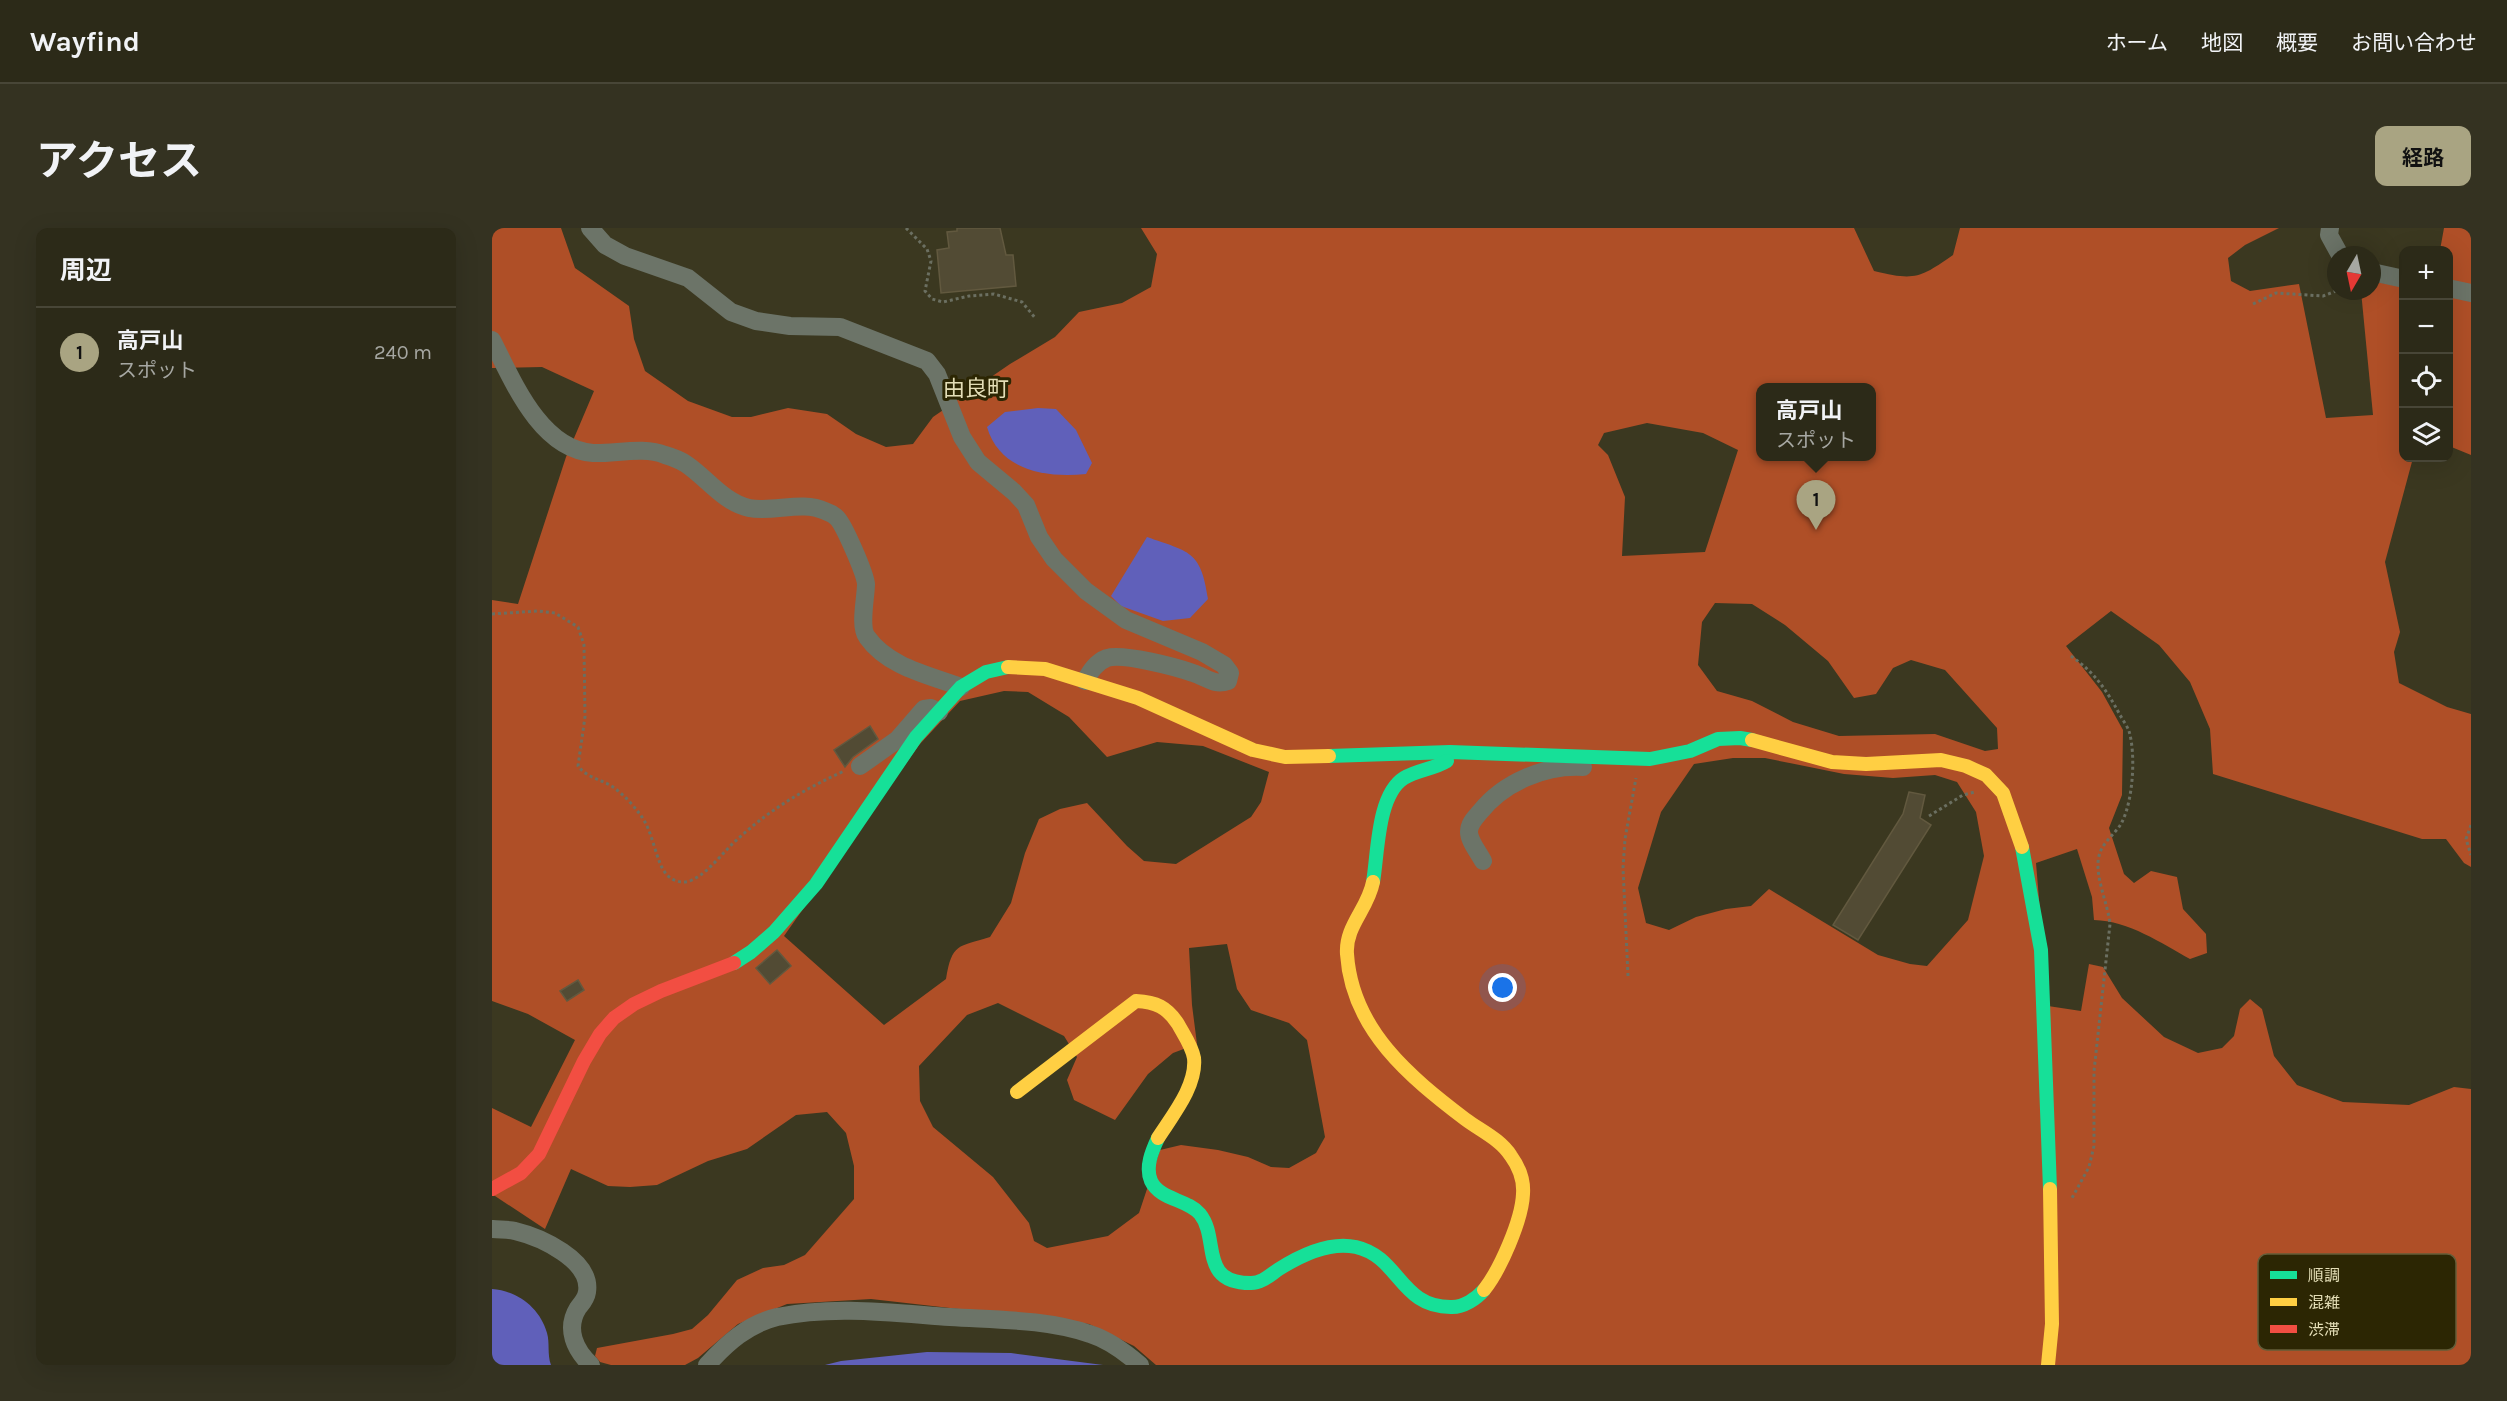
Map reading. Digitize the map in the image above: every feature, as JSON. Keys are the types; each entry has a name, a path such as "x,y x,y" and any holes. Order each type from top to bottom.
{"street":[{"path":"590,228 606,245 625,256 688,278 731,312 756,321 790,326 840,327 927,361 937,374 962,437 978,462 1026,505 1039,537 1054,559 1086,591 1126,620 1202,652 1224,665 1230,673 1228,681 1220,684 1196,674 1162,665 1124,658 1107,658 1090,670 1086,681"},
{"path":"2330,228 2329,236 2335,246"},
{"path":"2381,274 2399,278"},
{"path":"2453,289 2471,293"},
{"path":"492,340 516,386 543,428 556,440 591,453 662,453 685,463 732,502 749,508 823,509 837,518 866,580 863,623 865,635 882,653 909,669 961,687"},
{"path":"492,1189 521,1173 539,1154 584,1061 600,1034 614,1018 634,1004 661,991 729,966 751,952 774,932 816,884 916,737 961,687 986,672 1006,667 1046,669 1138,698 1253,750 1285,757 1450,752 1650,759 1690,751 1718,739 1740,738 1772,744 1832,762 1866,764 1941,760 1966,766 1986,775 2003,793 2011,811 2025,858 2041,950 2051,1217 2052,1324 2048,1365"},
{"path":"860,766 898,739 924,709 931,708 939,712"},
{"path":"1017,1092 1136,1001 1154,1001 1169,1011 1189,1043 1194,1061 1182,1099 1150,1157 1148,1172 1152,1185 1167,1196 1189,1205 1200,1214 1207,1225 1208,1244 1213,1264 1223,1275 1240,1281 1257,1282 1300,1256 1325,1246 1348,1245 1369,1251 1388,1265 1418,1301 1442,1308 1464,1306 1479,1296 1501,1267 1524,1193 1521,1174 1509,1151 1417,1083 1385,1051 1358,1005 1347,958 1349,934 1371,888 1389,796 1397,782 1416,770 1436,768 1447,762 1450,752"},
{"path":"1483,861 1469,834 1470,825 1497,793 1514,782 1570,766 1624,768 1639,758"},
{"path":"492,1229 513,1230 537,1239 568,1256 577,1264 583,1273 587,1291 570,1326 573,1339 583,1357 591,1365"},
{"path":"707,1365 739,1334 768,1320 816,1313 863,1311 1029,1322 1070,1328 1093,1334 1124,1350 1140,1365"}],"path":[{"path":"906,228 927,249 931,261 925,291 932,299 944,302 969,296 994,294 1022,302 1036,319"},
{"path":"2253,304 2276,293 2327,295"},
{"path":"492,614 538,611 555,613 578,627 584,645 585,717 578,766 583,772 612,787 641,815 652,834 662,867 668,876 678,882 691,881 703,873 739,837 781,803 825,780 860,766"},
{"path":"2067,1206 2089,1167 2094,1146 2094,1071 2110,924 2108,907 2100,882 2098,856 2108,838 2122,823 2130,798 2132,767 2129,731 2114,703 2100,680 2071,656"},
{"path":"1628,976 1623,868 1625,839 1639,758"},
{"path":"1929,816 1963,795 1979,793"},
{"path":"2471,825 2466,839 2471,855"}],"shaded area":[{"path":"492,228 561,228 575,268 629,306 634,339 645,371 688,401 732,417 751,417 788,408 827,414 856,434 886,447 913,444 933,417 1010,364 1055,337 1079,312 1122,303 1151,287 1157,254 1141,228 1854,228 1874,271 1908,276 1924,273 1953,255 1960,228 2279,228 2245,245 2228,258 2231,281 2250,291 2299,284 2326,418 2373,415 2362,300 2381,300 2381,283 2392,284 2399,281 2399,462 2412,462 2385,562 2400,632 2394,652 2399,683 2447,707 2471,714 2471,867 2464,863 2446,839 2422,839 2213,774 2210,729 2190,682 2159,645 2111,611 2066,646 2102,692 2123,730 2122,795 2109,828 2124,874 2134,883 2151,871 2177,877 2183,909 2206,934 2207,953 2190,959 2120,924 2094,920 2092,897 2077,849 2036,863 2048,1006 2081,1011 2089,964 2103,967 2122,998 2164,1037 2198,1053 2222,1048 2234,1036 2240,1009 2250,999 2262,1009 2274,1056 2297,1085 2343,1102 2409,1105 2454,1087 2471,1089 2471,1365 1156,1365 1134,1346 1089,1324 871,1299 787,1304 738,1324 698,1358 685,1365 611,1365 600,1362 595,1356 597,1348 692,1329 708,1315 737,1280 763,1268 784,1265 805,1255 854,1199 854,1166 846,1133 827,1112 796,1115 747,1149 708,1161 657,1185 608,1186 571,1169 545,1229 492,1194 492,1108 531,1127 575,1040 528,1014 492,1001 492,600 518,604 566,457 594,391 542,367 492,368","holes":["1647,423 1703,433 1738,450 1705,552 1622,556 1625,497 1608,455 1598,445 1604,433","1715,603 1752,604 1785,625 1828,661 1854,698 1876,694 1893,668 1911,660 1945,670 1997,728 1998,749 1985,751 1935,734 1839,736 1793,722 1752,701 1717,691 1698,665 1702,622","1004,691 1028,692 1069,717 1107,757 1157,742 1203,746 1269,772 1261,802 1251,817 1176,864 1144,861 1087,803 1060,809 1039,819 1025,853 1011,903 990,937 958,948 951,959 946,979 884,1025 784,936 919,745 960,701","1733,758 1765,758 1844,774 1893,778 1935,775 1957,782 1976,812 1984,856 1968,920 1927,966 1878,955 1769,889 1751,906 1726,909 1696,917 1669,930 1646,923 1638,888 1661,812 1694,764","1227,944 1237,989 1251,1010 1289,1023 1307,1040 1325,1137 1316,1153 1289,1168 1271,1167 1248,1157 1218,1150 1181,1145 1160,1150 1139,1213 1108,1236 1047,1248 1034,1241 1029,1223 993,1177 933,1127 920,1101 919,1066 967,1015 998,1003 1064,1036 1077,1057 1067,1080 1074,1100 1115,1120 1148,1074 1173,1053 1197,1044 1189,948"]},
{"path":"2444,228 2471,228 2471,455 2453,448 2453,246 2441,246"},
{"path":"1038,408 1056,409 1076,430 1092,463 1086,474 1055,475 1026,468 1013,462 993,442 987,427 1005,412"},
{"path":"1147,537 1183,550 1197,562 1208,599 1190,618 1163,621 1121,606 1111,596"},
{"path":"492,1289 502,1290 519,1297 527,1302 539,1316 547,1333 551,1365 492,1365"},
{"path":"927,1352 1011,1353 1103,1365 825,1365 841,1361"}],"building":[{"path":"957,228 1000,228 1006,255 1013,255 1016,286 941,293 937,250 949,248 947,232 957,231"},
{"path":"870,726 878,739 853,757 845,767 834,750"},
{"path":"1909,792 1925,795 1920,818 1931,825 1858,940 1833,925 1903,814"},
{"path":"777,950 791,966 770,984 756,968"},
{"path":"578,980 584,990 567,1001 560,991"}],"traffic: fast":[{"path":"734,963 774,932 816,884 916,737 961,687 986,672 1008,667"},
{"path":"1329,756 1450,752 1650,759 1690,751 1718,739 1752,740"},
{"path":"1373,882 1380,826 1388,797 1404,778 1447,761"},
{"path":"2022,847 2041,950 2050,1189"},
{"path":"1158,1138 1149,1165 1151,1181 1161,1192 1188,1205 1200,1214 1206,1224 1213,1258 1223,1276 1234,1281 1259,1282 1306,1254 1316,1250 1346,1246 1371,1252 1410,1291 1435,1305 1461,1306 1484,1290"}],"traffic: slow":[{"path":"1008,667 1045,669 1138,698 1253,750 1285,757 1329,756"},
{"path":"1752,740 1832,762 1866,764 1941,760 1966,766 1986,775 2003,793 2022,847"},
{"path":"1373,882 1367,901 1353,926 1347,944 1351,981 1360,1006 1372,1029 1387,1049 1444,1103 1507,1150 1519,1169 1522,1179 1522,1205 1519,1217 1497,1270 1484,1290"},
{"path":"1017,1092 1136,1001 1155,1004 1174,1018 1188,1041 1194,1058 1194,1069 1188,1090 1158,1138"},
{"path":"2048,1365 2052,1324 2050,1189"}],"traffic: jam":[{"path":"492,1189 521,1173 539,1154 584,1061 600,1034 614,1018 634,1004 661,991 734,963"}],"place":[{"name":"高戸山","path":"1816,530"}],"district":[{"name":"由良町","path":"976,389"}]}
